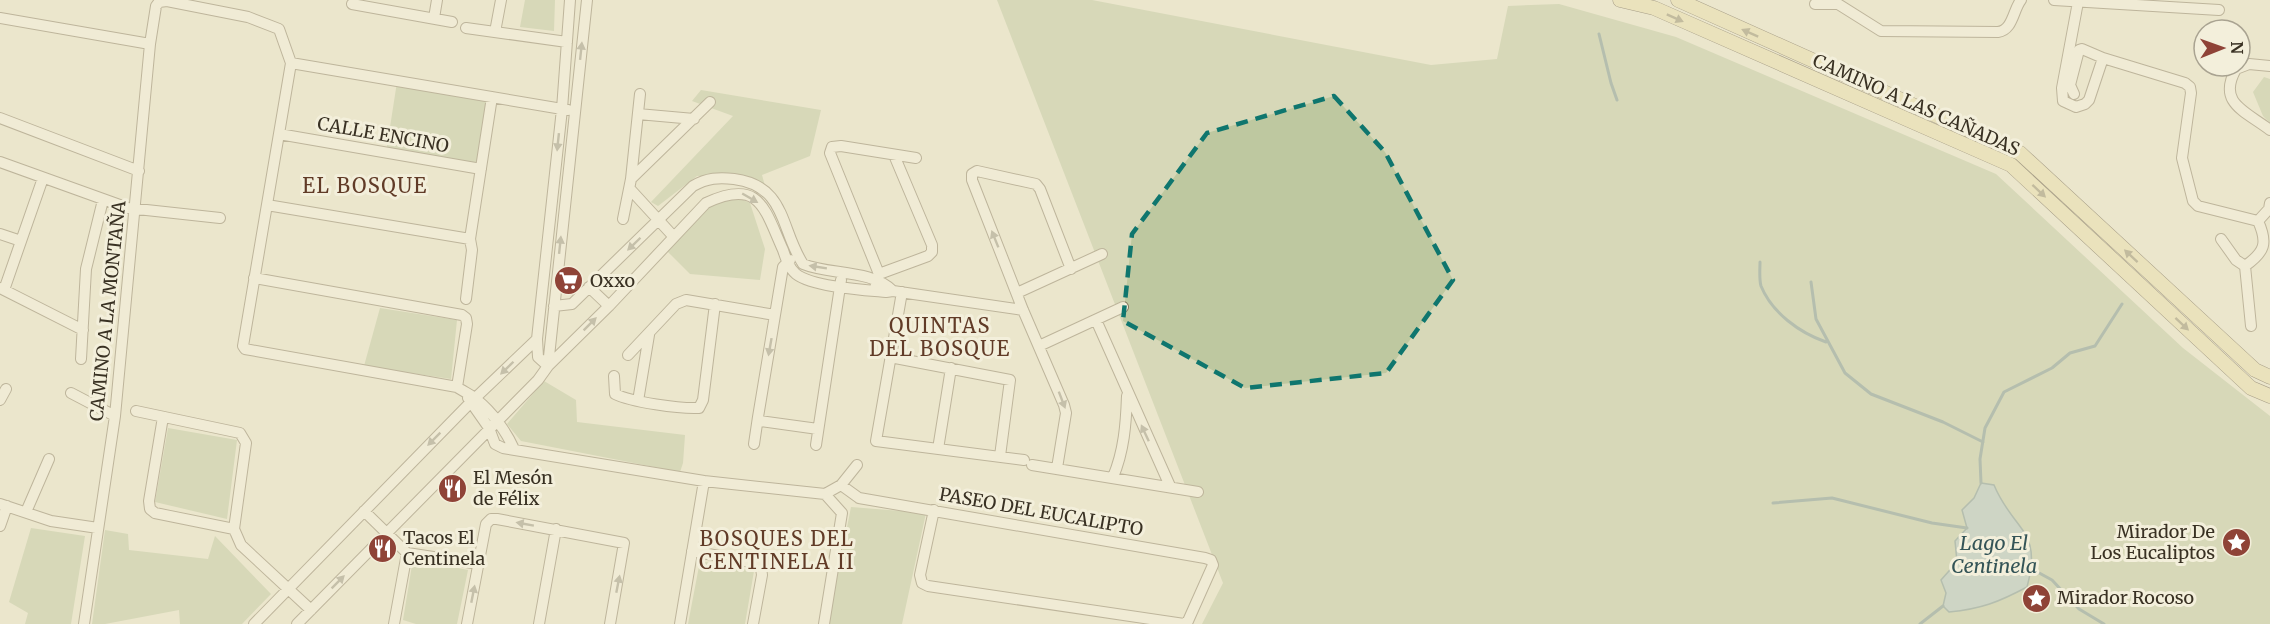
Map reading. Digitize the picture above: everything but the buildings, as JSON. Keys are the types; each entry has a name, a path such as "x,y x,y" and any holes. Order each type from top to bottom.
{"main road":[{"name":"CAMINO A LAS CAÑADAS","path":"1620,0 1654,8 2011,165 2251,388 2270,396"},
{"name":"CAMINO A LAS CAÑADAS","path":"1678,0 2020,153 2255,370 2270,377"},
{"path":"1766,57 1773,42"}],"street":[{"path":"434,18 437,0"},
{"path":"495,32 501,0"},
{"path":"548,366 538,357 537,339 562,109 570,0"},
{"path":"548,366 587,0"},
{"path":"1815,3 1838,4 1881,31 1998,32 2008,27 2021,0"},
{"path":"2054,0 2148,3 2219,10"},
{"name":"CAMINO A LA MONTAÑA","path":"84,624 115,416 150,44 156,6 159,2 167,1 248,17 279,29 291,63"},
{"path":"2078,2 2062,88 2063,101 2076,107 2089,100 2103,57"},
{"path":"352,4 374,3 452,22"},
{"path":"0,18 150,44"},
{"path":"466,28 567,42"},
{"path":"2074,94 2070,85 2079,50 2082,49 2185,83 2190,87 2182,158 2193,201 2198,207 2258,221"},
{"path":"574,111 291,63 243,346 245,349 457,387 471,399 493,425 495,444 503,448 704,481 825,494 841,485 857,465"},
{"path":"2270,66 2249,64 2236,69 2229,81 2228,92 2231,100 2237,106 2270,130"},
{"path":"623,219 631,184 640,94"},
{"path":"466,299 472,250 470,238 492,97"},
{"path":"631,184 710,102"},
{"path":"638,114 694,119"},
{"path":"0,118 139,171"},
{"name":"CALLE ENCINO","path":"279,134 481,169"},
{"path":"877,282 830,153 832,147 841,146 916,158"},
{"path":"297,624 538,380 548,366 609,306 706,203 726,194 747,194 757,201 773,225 791,269 808,280 840,287 877,282 928,256 932,252 932,245 894,155"},
{"path":"0,162 103,200 136,209 220,218"},
{"path":"1057,468 1066,413 1064,405 1023,310 972,180 972,174 977,171 1036,184 1071,269"},
{"path":"43,178 2,289 83,330"},
{"path":"554,306 572,304 693,186 710,178 726,178 753,183 768,192 778,205 797,254 804,264 842,271 886,284 897,291 1023,310"},
{"path":"726,178 726,194"},
{"path":"631,184 674,237"},
{"path":"693,186 706,203"},
{"path":"81,359 86,269 103,200"},
{"path":"2258,221 2269,209 2270,203"},
{"path":"267,205 470,238"},
{"path":"773,225 785,220"},
{"path":"2245,266 2262,250 2265,236 2258,221"},
{"path":"0,234 21,241"},
{"path":"2221,239 2236,260 2245,266"},
{"path":"754,444 783,267 797,254"},
{"path":"1017,293 1102,254"},
{"path":"2245,266 2251,326"},
{"path":"816,445 842,271"},
{"path":"254,278 462,315 466,318 467,324 457,387"},
{"path":"590,287 609,306"},
{"path":"897,291 890,357 876,441 1000,456 1028,463 1198,492"},
{"path":"628,355 681,301 716,304 775,315"},
{"path":"614,376 615,394 638,401 699,408 703,400 716,304"},
{"path":"1039,346 1124,307"},
{"path":"1096,320 1170,486"},
{"path":"638,401 649,334"},
{"path":"254,624 471,399 537,339"},
{"path":"890,357 1010,380 1000,456"},
{"path":"938,448 951,369"},
{"path":"0,400 6,389"},
{"path":"71,393 115,416"},
{"path":"1113,477 1122,448 1128,394"},
{"path":"136,411 240,434 244,437 246,443 234,529 241,545 311,610"},
{"path":"163,417 149,501 150,509 155,513 234,529"},
{"path":"759,419 818,429"},
{"path":"26,512 49,459"},
{"path":"680,624 704,481"},
{"path":"824,624 842,513 859,498 841,485"},
{"path":"825,494 842,513"},
{"name":"PASEO DEL EUCALIPTO","path":"859,498 1211,560 1213,565 1188,621 1184,624"},
{"path":"0,525 3,505 51,521 98,528"},
{"path":"934,510 920,575 922,583 940,588 1184,624"},
{"path":"364,511 407,553 479,564"},
{"path":"467,624 486,524 491,519 624,543 610,624"},
{"path":"539,624 556,530"},
{"path":"692,551 756,563 761,568 762,575 753,624"},
{"path":"394,624 407,553"}],"highlighted area":[{"path":"1334,96 1385,152 1453,280 1386,373 1245,388 1123,321 1132,234 1207,133"}],"green space":[{"path":"525,0 555,0 554,31 520,27"},
{"path":"997,0 1092,0 1431,65 1497,59 1508,6 1559,4 1676,37 1996,174 2183,348 2270,416 2270,624 1202,624 1223,583"},
{"path":"2264,77 2270,79 2270,123 2263,116 2253,92"},
{"path":"397,82 487,99 479,169 386,153"},
{"path":"701,90 821,110 810,156 762,175 765,186 731,177 697,176 658,206 651,202 733,116 692,101"},
{"path":"732,195 750,203 765,249 760,280 690,274 665,249 713,200"},
{"path":"380,308 457,320 451,379 364,366"},
{"path":"544,381 576,400 577,422 685,435 680,472 521,441 507,424"},
{"path":"168,428 237,440 227,519 155,502"},
{"path":"851,507 926,513 902,624 828,624"},
{"path":"31,528 85,536 71,624 25,624 28,613 9,602"},
{"path":"105,530 128,534 129,550 208,559 215,536 271,594 242,624 180,624 179,610 105,624 92,624"},
{"path":"413,559 468,570 457,624 416,624 403,620"},
{"path":"700,561 754,571 745,624 688,624"}],"water":[{"name":"Lago El Centinela","path":"1981,483 1994,485 2029,541 2031,568 2027,587 1990,604 1949,612 1943,606 1946,593 1941,580 1957,562 1955,541 1967,528 1962,510 1974,498"}],"waterway":[{"path":"1599,34 1617,100"},
{"path":"1760,262 1761,286 1772,305 1788,321 1826,342"},
{"path":"1811,282 1816,319 1845,373 1871,394 1943,422 1983,442"},
{"path":"1981,483 1980,459 1985,428 2004,392 2052,368 2070,353 2095,346 2122,304"},
{"path":"1773,503 1832,498 1932,523 1967,528"},
{"path":"2032,569 2052,580 2079,609 2104,624"},
{"path":"1920,624 1943,606"}],"place":[{"name":"Oxxo","path":"569,281"},
{"name":"El Mesón de Félix","path":"452,488"},
{"name":"Mirador De Los Eucaliptos","path":"2236,542"},
{"name":"Tacos El Centinela","path":"382,548"},
{"name":"Mirador Rocoso","path":"2036,598"}],"district":[{"name":"EL BOSQUE","path":"365,186"},
{"name":"QUINTAS DEL BOSQUE","path":"940,338"},
{"name":"BOSQUES DEL CENTINELA II","path":"777,550"}]}
